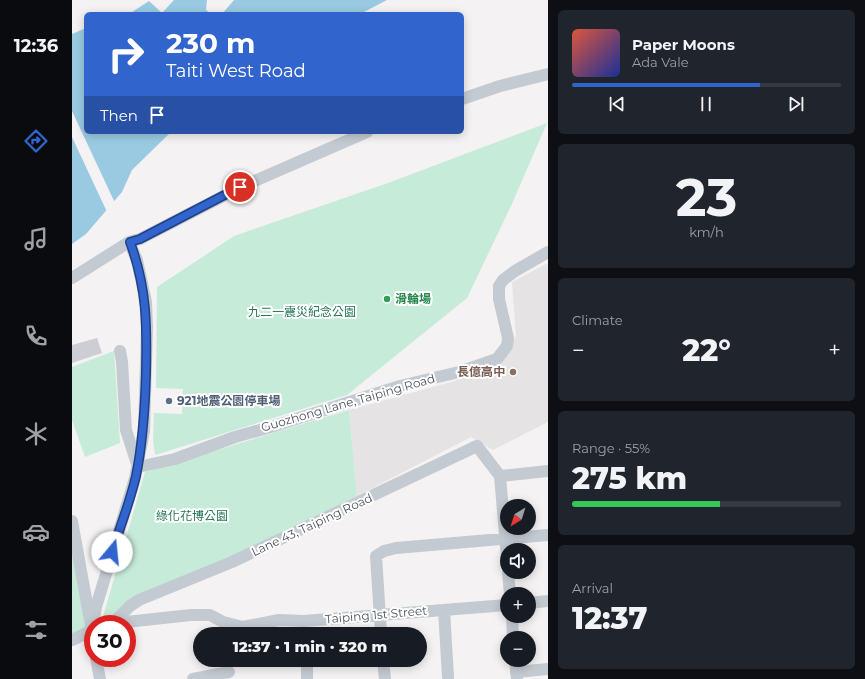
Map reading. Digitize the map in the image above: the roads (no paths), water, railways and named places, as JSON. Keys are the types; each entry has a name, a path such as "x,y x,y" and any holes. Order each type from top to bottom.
{"street":[{"path":"464,97 500,86 548,74"},
{"path":"72,278 130,242 140,239 240,187 361,134"},
{"path":"95,615 138,467 144,431 147,327 143,286 137,260 130,242"},
{"name":"Guozhong Lane, Taiping Road","path":"138,467 175,458 235,437 400,386 459,372 497,359 507,346 508,338 499,299 499,286 503,280 515,271 548,252"},
{"path":"120,351 126,430 138,467"},
{"name":"Lane 43, Taiping Road","path":"119,615 139,600 232,562 477,446 500,476"},
{"path":"506,543 500,476 548,472"},
{"path":"72,521 90,615"},
{"path":"380,627 376,556 396,548 548,535"},
{"path":"536,602 548,601"},
{"name":"Taiping 1st Street","path":"243,627 279,620 304,621 500,606"},
{"path":"444,610 448,676"},
{"name":"Taiping 1st Street","path":"136,620 152,618 210,615 225,627"},
{"path":"72,640 84,634"},
{"path":"98,667 100,679"},
{"path":"307,667 307,679"},
{"path":"384,667 385,679"},
{"path":"516,670 548,669"},
{"path":"193,679 230,676"}],"water":[{"path":"174,0 207,0 206,10 208,12 163,12"},
{"path":"234,0 387,0 364,12 224,12"},
{"path":"149,1 161,12 132,12"},
{"path":"84,29 84,134 169,134 132,170 122,192 86,234 72,244 72,34"}],"place":[{"name":"滑輪場","path":"387,299"},
{"name":"長億高中","path":"513,372"},
{"name":"921地震公園停車場","path":"169,401"}],"park label":[{"name":"九二一震災紀念公園","path":"302,312"},
{"name":"綠化花博公園","path":"192,516"}]}
